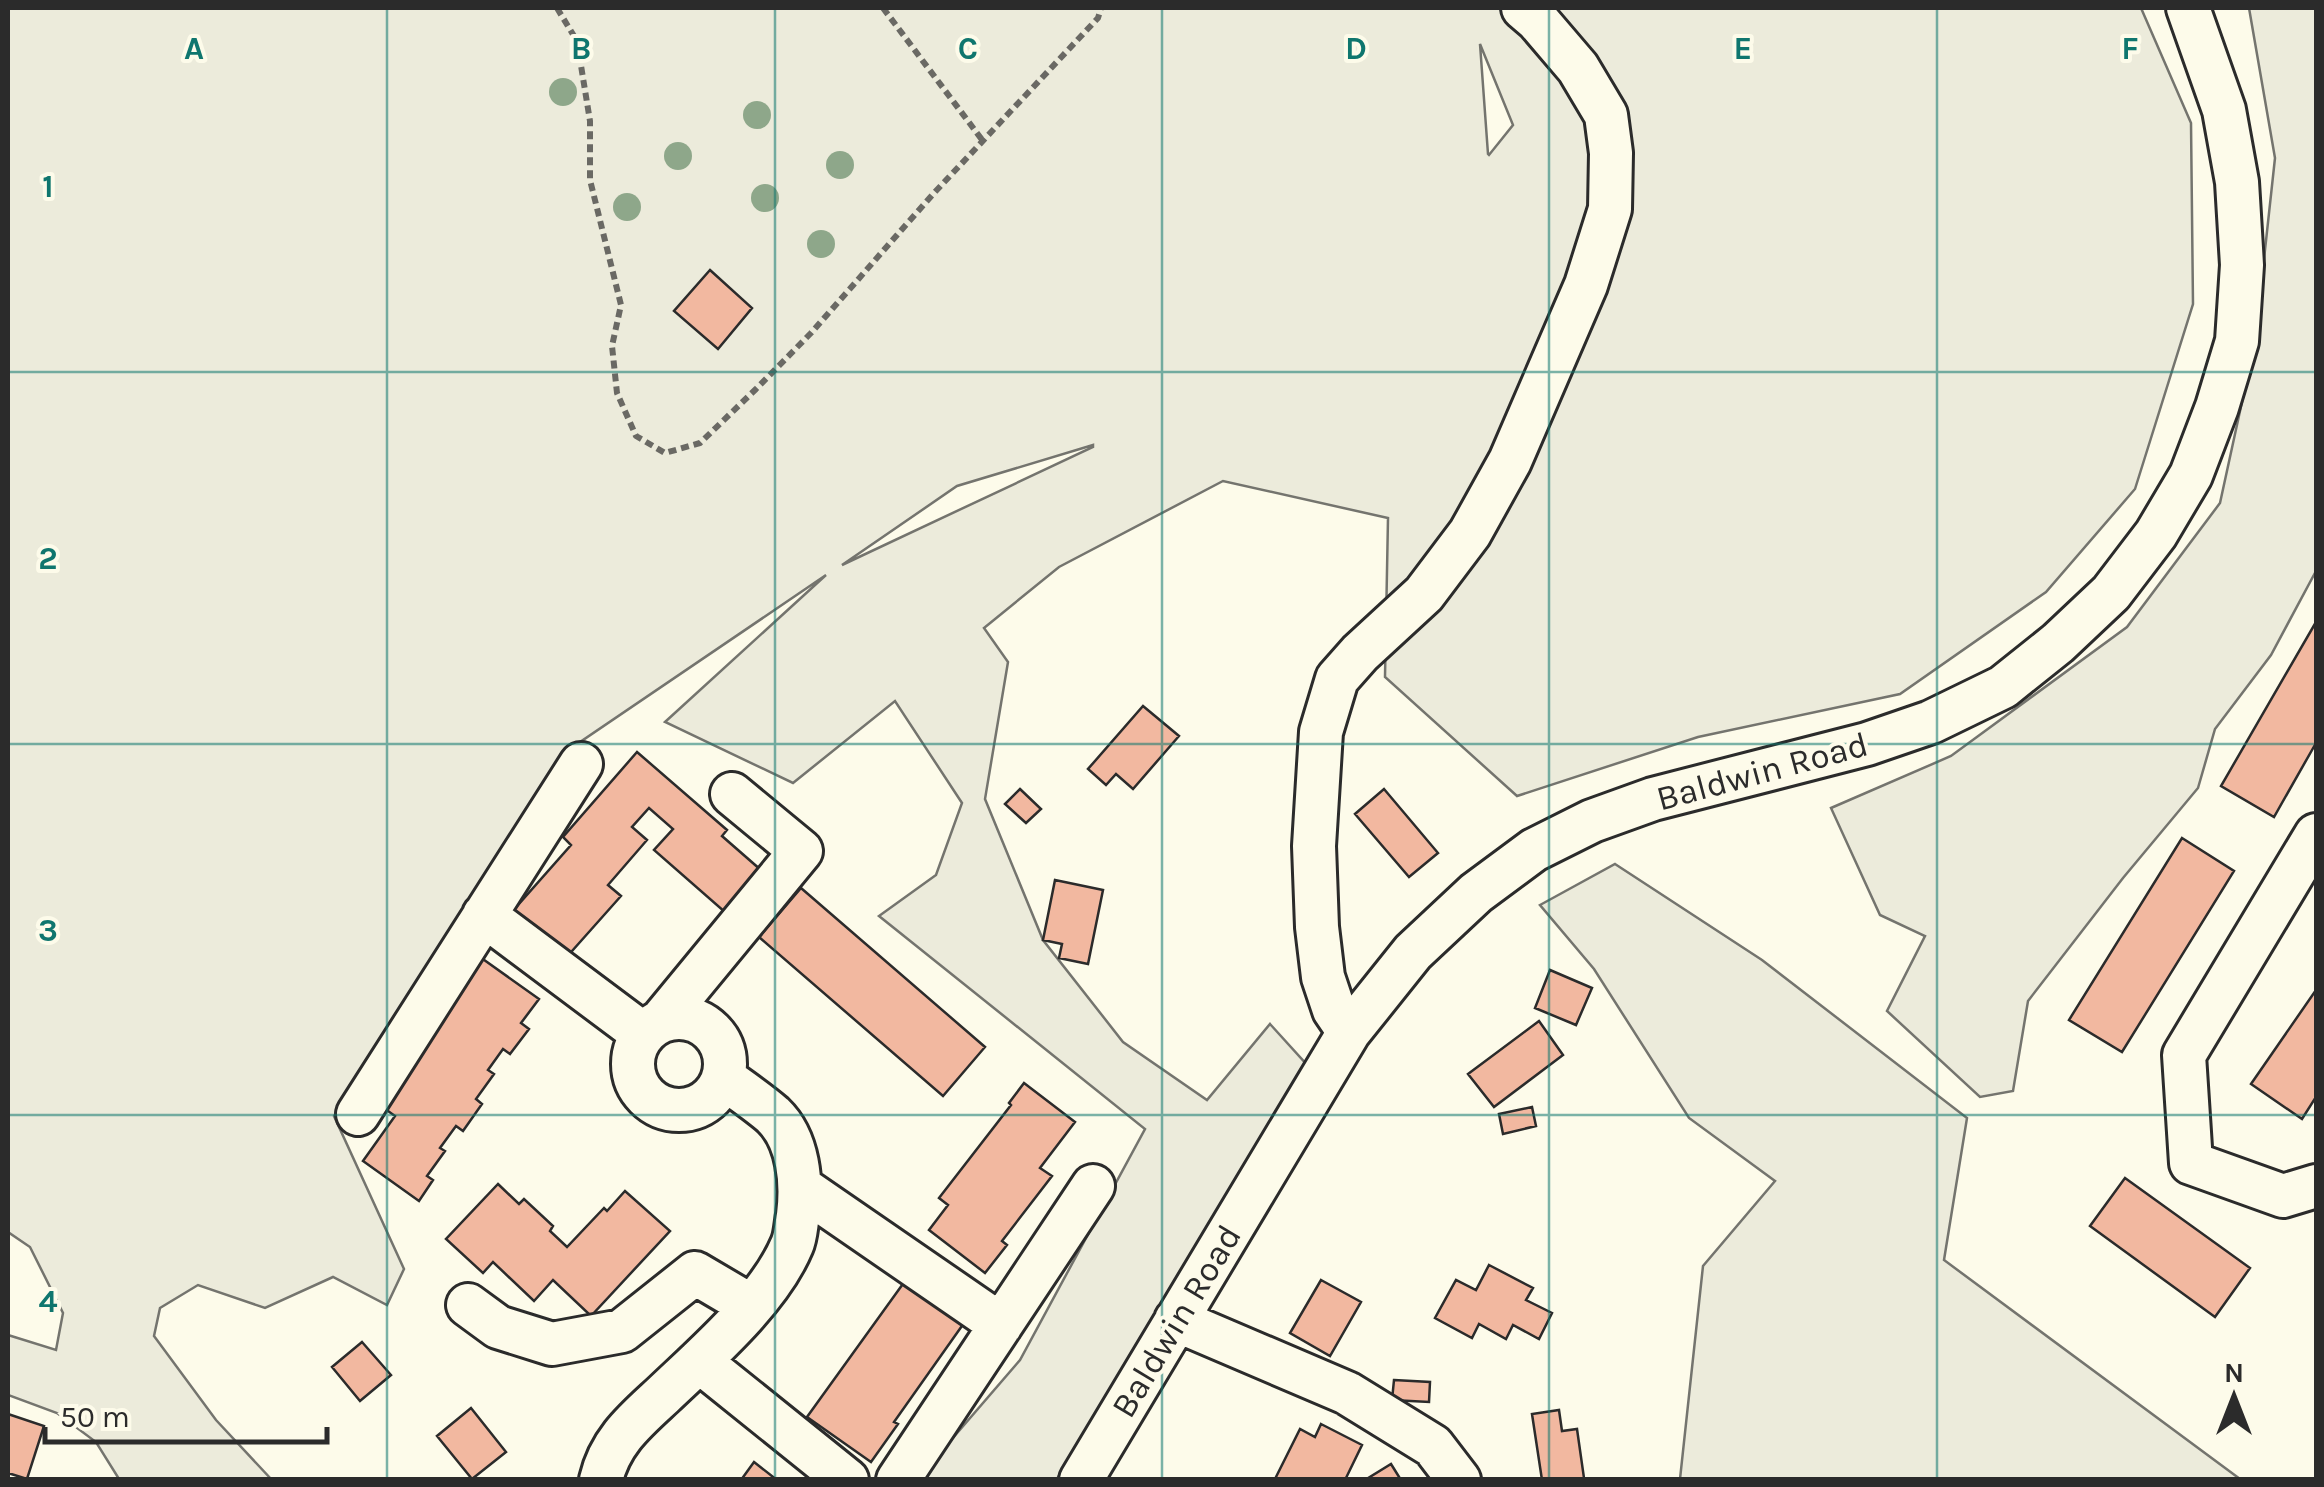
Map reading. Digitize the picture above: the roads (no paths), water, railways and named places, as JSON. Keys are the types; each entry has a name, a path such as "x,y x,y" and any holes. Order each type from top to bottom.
{"street":[{"path":"1349,1032 1334,1010 1323,977 1314,862 1321,732 1337,679 1424,594 1470,534 1518,444 1586,285 1610,209 1611,153 1606,114 1578,68 1523,8"},
{"name":"Baldwin Road","path":"1080,1480 1349,1032 1413,952 1476,893 1534,850 1592,821 1653,799 1867,744 1931,722 2002,687 2111,594 2156,534 2190,474 2218,407 2236,340 2242,266 2237,182 2224,110 2188,8"},
{"path":"358,1114 581,764"},
{"path":"652,1027 680,1017 698,1020 716,1036 726,1056 724,1078 708,1101 690,1110 671,1110 650,1101 638,1088 633,1074 635,1048 652,1027 801,851 732,794"},
{"path":"2316,835 2184,1055 2191,1163 2283,1196 2316,1186"},
{"path":"484,915 652,1027"},
{"path":"602,1480 622,1432 699,1361 774,1280 794,1242 802,1188 793,1147 776,1118 724,1078"},
{"path":"898,1480 1092,1186"},
{"path":"802,1188 1001,1325"},
{"path":"468,1305 498,1326 552,1344 622,1331 694,1274 750,1306"},
{"path":"1176,1320 1347,1393 1433,1446 1459,1480"},
{"path":"699,1361 847,1480"}]}
